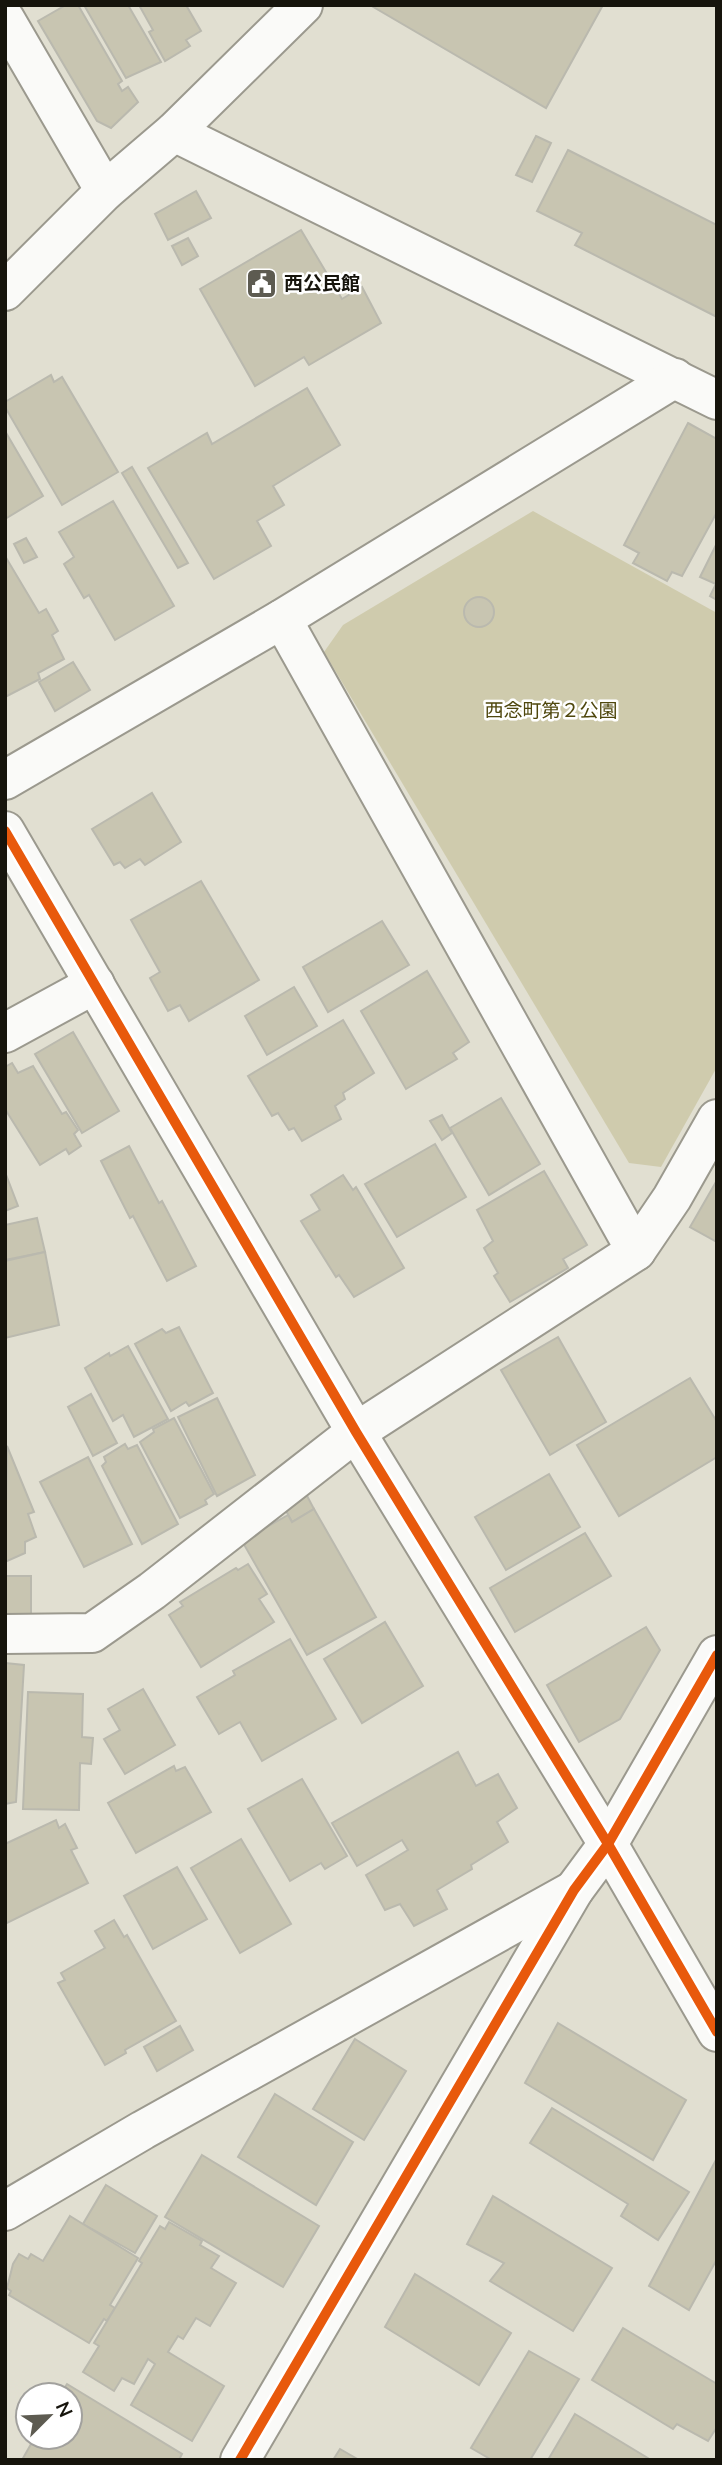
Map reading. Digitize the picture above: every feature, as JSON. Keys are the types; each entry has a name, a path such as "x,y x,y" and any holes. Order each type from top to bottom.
{"street":[{"path":"5,291 105,191 174,132 303,5"},
{"path":"5,19 105,191"},
{"path":"174,132 717,400"},
{"path":"5,780 282,619 675,378"},
{"path":"282,619 636,1251"},
{"path":"5,831 356,1432 608,1844 717,2032"},
{"path":"5,1033 94,984"},
{"path":"5,1634 92,1633 152,1591 356,1432 636,1251 672,1198 717,1119"},
{"path":"240,2460 574,1890 608,1844 717,1655"},
{"path":"5,2211 143,2130 574,1890"}],"green space":[{"name":"西念町第２公園","path":"533,511 717,613 717,1067 661,1167 629,1163 324,652 343,625"}],"building":[{"path":"66,5 78,5 122,81 118,84 122,91 128,87 138,102 111,128 97,121 38,21"},
{"path":"84,5 128,5 161,62 126,78"},
{"path":"139,5 186,5 201,31 186,40 190,46 165,61 149,32 153,30"},
{"path":"370,5 603,5 546,108"},
{"path":"536,136 551,143 532,182 516,175"},
{"path":"568,150 717,225 717,317 575,245 582,233 537,211"},
{"path":"196,191 211,218 168,240 155,214"},
{"path":"301,230 342,299 362,287 381,323 309,365 304,357 255,386 200,289"},
{"path":"188,238 198,256 182,265 172,246"},
{"path":"51,375 54,382 62,377 118,472 62,505 5,407 5,402"},
{"path":"307,388 340,445 273,486 284,505 257,521 271,546 214,579 148,468 207,433 212,444"},
{"path":"688,423 717,439 717,512 682,576 672,572 667,581 633,563 639,553 624,545"},
{"path":"5,431 43,496 5,519"},
{"path":"132,467 188,563 178,568 122,473"},
{"path":"113,501 174,606 115,640 89,595 84,598 64,564 74,557 59,532"},
{"path":"26,538 37,557 24,563 14,544"},
{"path":"717,543 717,600 710,596 716,584 700,577"},
{"path":"5,556 39,613 46,609 58,631 52,635 64,659 38,673 40,679 5,697"},
{"path":"479,597 490,601 494,612 490,623 479,627 468,623 464,612 468,601"},
{"path":"73,662 90,690 55,711 39,682"},
{"path":"152,793 181,842 145,865 140,859 125,868 120,862 114,865 92,829"},
{"path":"201,881 259,980 189,1021 180,1005 168,1011 150,978 160,972 131,920"},
{"path":"382,921 409,965 328,1012 303,967"},
{"path":"427,971 469,1042 453,1053 457,1059 406,1089 361,1011"},
{"path":"294,987 317,1026 267,1055 245,1016"},
{"path":"343,1020 374,1073 343,1093 345,1099 335,1106 341,1119 302,1141 294,1128 289,1130 278,1113 272,1116 248,1076"},
{"path":"73,1032 119,1111 82,1133 35,1054"},
{"path":"12,1063 18,1073 33,1066 62,1114 66,1112 78,1130 74,1134 81,1146 69,1154 66,1149 40,1165 5,1109 5,1067"},
{"path":"501,1098 540,1164 489,1195 450,1128"},
{"path":"442,1115 452,1133 442,1140 430,1121"},
{"path":"435,1144 466,1197 397,1237 365,1184"},
{"path":"129,1146 196,1266 167,1281 101,1161"},
{"path":"544,1171 587,1245 563,1259 568,1268 510,1302 494,1276 498,1273 484,1248 493,1241 477,1210"},
{"path":"5,1172 18,1206 5,1211"},
{"path":"343,1175 353,1190 356,1187 404,1268 354,1297 339,1275 336,1277 301,1221 320,1210 311,1195"},
{"path":"717,1183 717,1242 690,1227"},
{"path":"37,1218 45,1252 5,1260 5,1225"},
{"path":"45,1252 59,1325 5,1338 5,1261"},
{"path":"179,1327 213,1393 189,1406 186,1402 171,1411 135,1344 162,1329 166,1333"},
{"path":"558,1337 606,1422 550,1455 501,1370"},
{"path":"128,1346 168,1419 134,1437 123,1415 113,1421 85,1368 109,1353 110,1356"},
{"path":"690,1378 717,1422 717,1457 619,1516 577,1445"},
{"path":"91,1394 117,1443 93,1456 68,1407"},
{"path":"217,1398 255,1475 217,1496 178,1417"},
{"path":"174,1418 214,1494 205,1500 207,1504 180,1518 140,1442 154,1432 153,1429"},
{"path":"125,1444 128,1449 137,1445 178,1524 142,1544 102,1466 106,1462 104,1457"},
{"path":"7,1446 34,1512 28,1514 36,1537 25,1542 25,1553 5,1562"},
{"path":"88,1457 132,1544 84,1567 40,1482"},
{"path":"549,1474 580,1527 506,1570 475,1517"},
{"path":"305,1492 314,1509 292,1522 283,1505"},
{"path":"314,1509 376,1617 307,1655 242,1541 288,1515 292,1522"},
{"path":"585,1533 611,1576 515,1632 490,1588"},
{"path":"248,1564 267,1594 259,1599 274,1622 201,1667 169,1615 183,1606 180,1602 236,1568 238,1570"},
{"path":"5,1576 31,1576 31,1630 5,1630"},
{"path":"385,1622 423,1686 362,1723 324,1659"},
{"path":"646,1627 660,1650 620,1719 579,1742 547,1685"},
{"path":"290,1639 336,1719 262,1761 240,1722 219,1734 197,1697 235,1675 233,1671"},
{"path":"5,1663 24,1665 16,1802 5,1804"},
{"path":"143,1689 175,1745 125,1774 104,1739 120,1730 108,1709"},
{"path":"28,1692 83,1694 82,1737 93,1738 91,1764 80,1763 79,1810 23,1809"},
{"path":"458,1752 476,1786 498,1774 517,1808 497,1822 508,1842 471,1865 472,1869 437,1890 447,1909 414,1926 400,1904 385,1910 366,1875 408,1850 402,1840 357,1866 332,1823"},
{"path":"174,1766 176,1771 185,1767 211,1812 136,1853 108,1803"},
{"path":"302,1779 347,1856 325,1869 321,1863 290,1881 248,1809"},
{"path":"56,1820 59,1828 65,1824 77,1848 71,1850 88,1883 5,1924 5,1844"},
{"path":"241,1839 291,1924 240,1953 191,1868"},
{"path":"177,1867 207,1919 153,1949 124,1896"},
{"path":"114,1920 124,1937 127,1935 176,2021 125,2050 126,2053 105,2065 58,1983 65,1980 61,1973 105,1948 95,1931"},
{"path":"558,2023 686,2100 653,2160 525,2083"},
{"path":"180,2026 193,2050 157,2071 144,2047"},
{"path":"355,2039 406,2071 364,2140 313,2109"},
{"path":"275,2094 353,2142 316,2205 238,2157"},
{"path":"552,2108 689,2192 658,2240 621,2216 628,2204 530,2143"},
{"path":"202,2155 319,2226 283,2287 165,2217"},
{"path":"717,2158 717,2259 689,2310 649,2286"},
{"path":"106,2185 157,2216 135,2253 83,2224"},
{"path":"493,2196 612,2268 573,2331 490,2281 504,2263 467,2244"},
{"path":"70,2216 138,2258 110,2305 115,2308 107,2321 104,2319 89,2343 9,2295 11,2291 7,2288 13,2264 19,2254 28,2259 31,2254 43,2261"},
{"path":"169,2222 202,2241 200,2245 219,2256 211,2268 236,2283 210,2326 196,2318 183,2339 178,2336 168,2352 224,2386 192,2441 131,2405 155,2364 148,2359 134,2384 122,2378 114,2391 83,2372 99,2346 94,2343 142,2263 139,2261 160,2226 165,2229"},
{"path":"415,2274 511,2333 479,2385 385,2327"},
{"path":"623,2328 717,2384 717,2427 708,2441 677,2424 673,2429 592,2380"},
{"path":"529,2351 579,2379 530,2460 492,2460 471,2448"},
{"path":"84,2394 182,2454 179,2460 22,2460 27,2451 84,2451"},
{"path":"575,2414 651,2460 548,2460"},
{"path":"340,2449 359,2460 333,2460"}],"cycle path":[{"path":"5,831 356,1432 608,1844 717,2032"},
{"path":"240,2460 574,1890 608,1844 717,1655"}],"place":[{"name":"西公民館","path":"261,283"}]}
